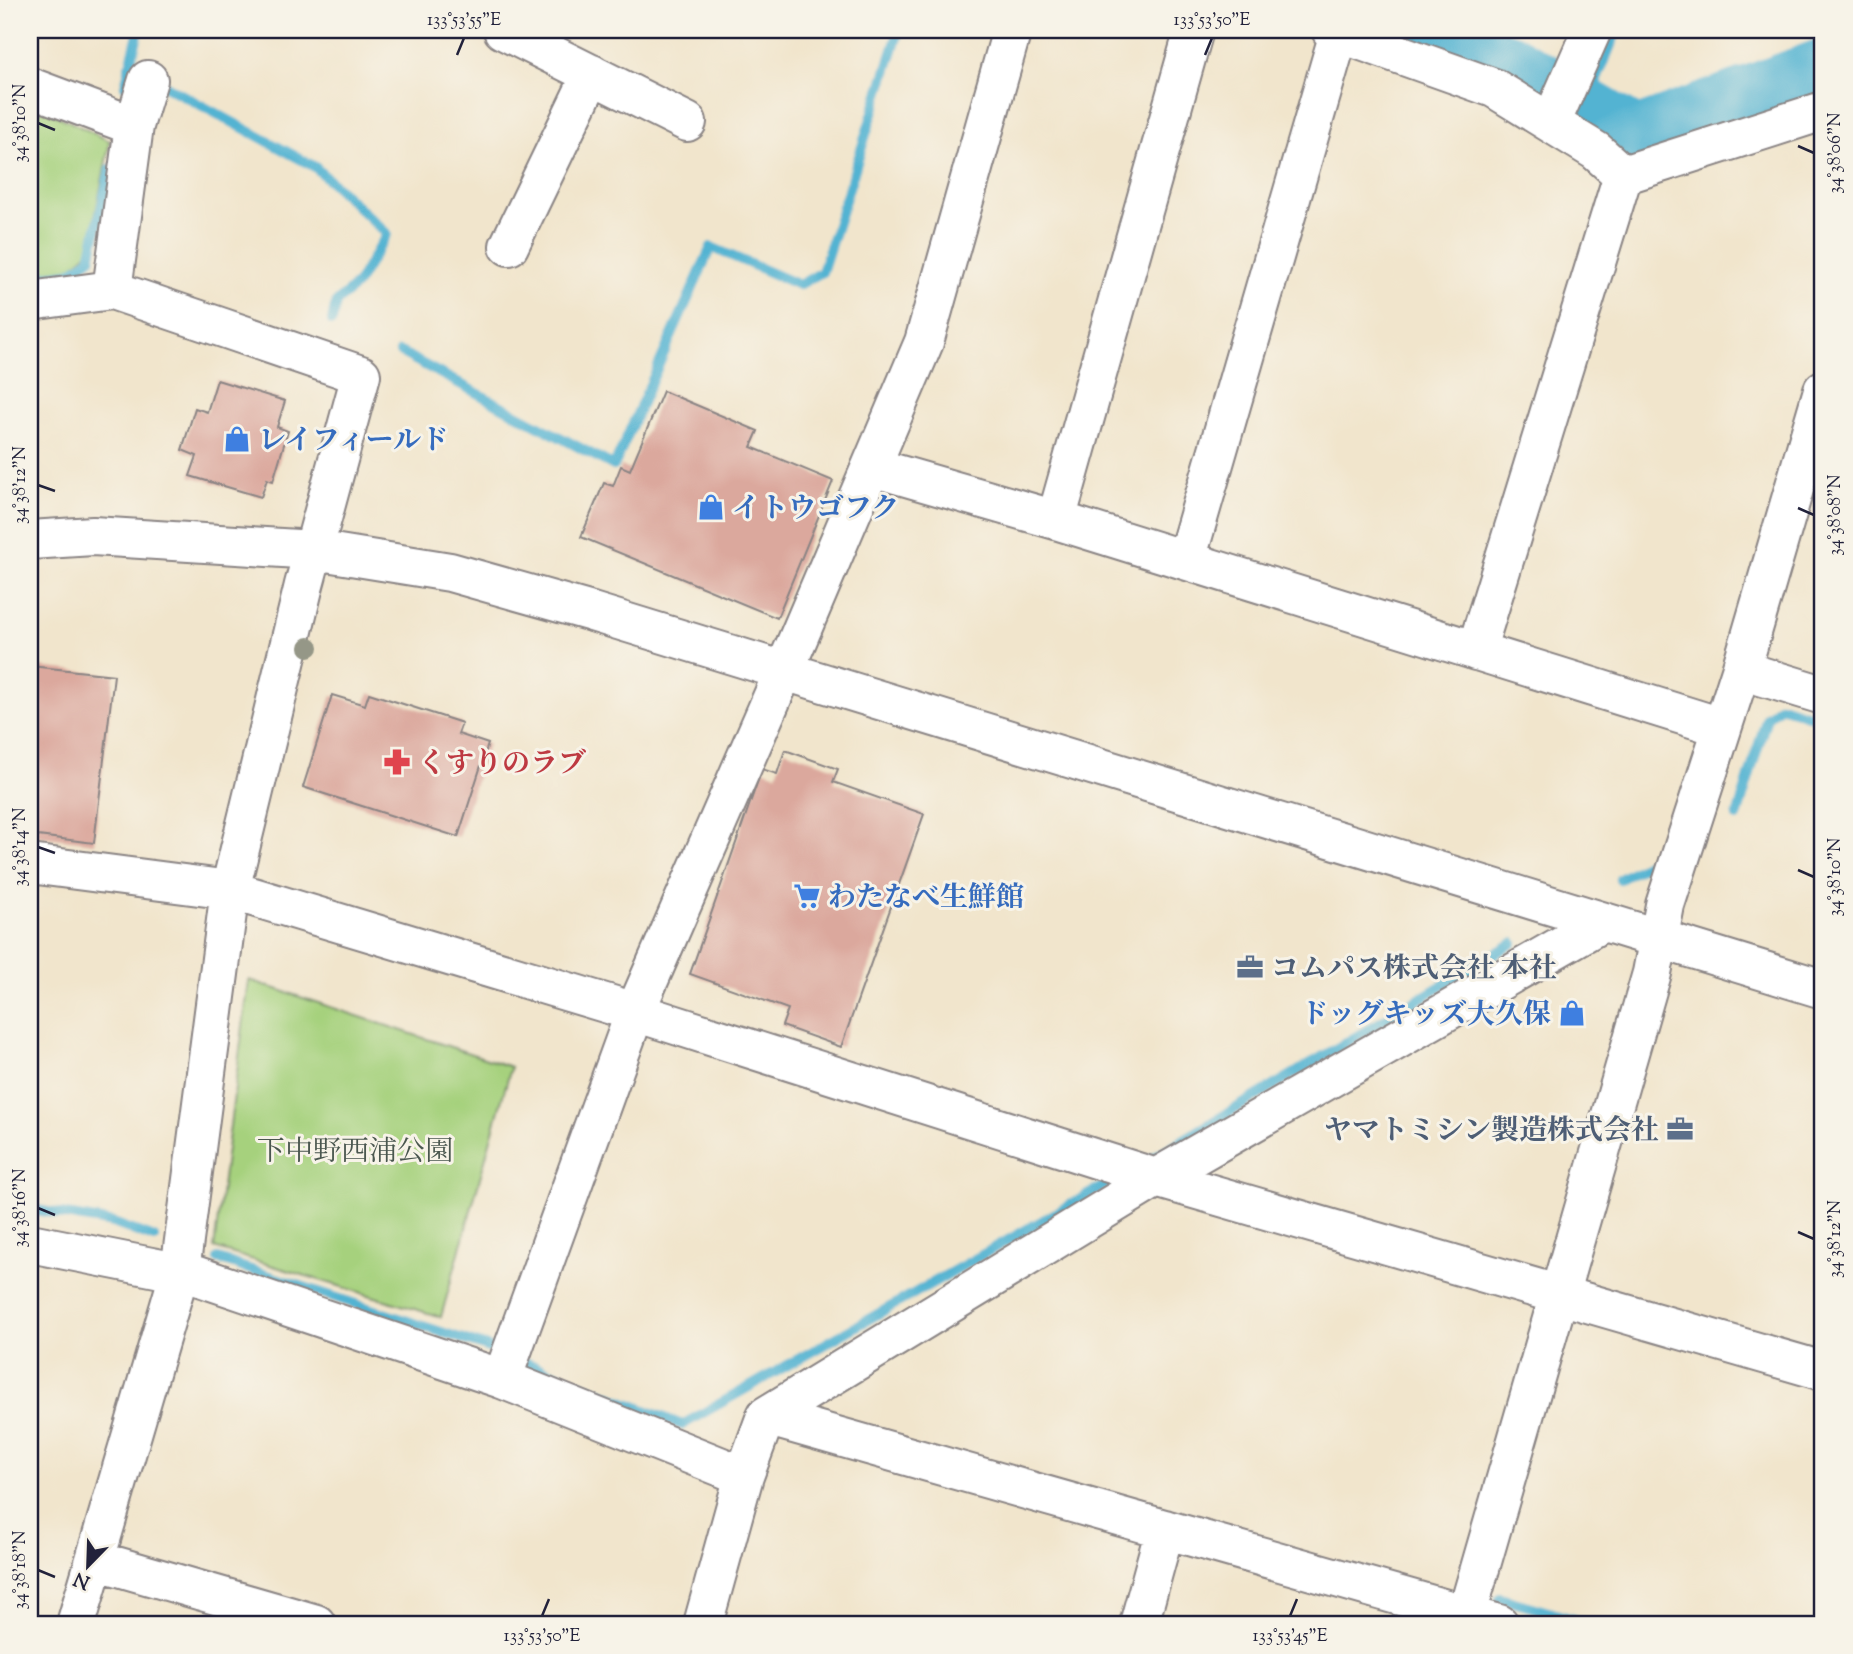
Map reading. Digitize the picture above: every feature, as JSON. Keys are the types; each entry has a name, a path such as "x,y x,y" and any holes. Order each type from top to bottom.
{"street":[{"path":"503,30 687,122"},
{"path":"507,1364 635,1012 924,342 1012,30"},
{"path":"1056,520 1194,30"},
{"path":"1558,107 1592,30"},
{"path":"1186,560 1335,31 1494,88 1558,107 1596,151 1622,175"},
{"path":"509,246 592,74"},
{"path":"113,290 134,126 148,80"},
{"path":"30,87 134,126"},
{"path":"1622,175 1823,111"},
{"path":"1476,651 1622,175"},
{"path":"30,300 113,290 361,375 314,550 230,890 180,1271 107,1563 76,1624"},
{"path":"766,1416 1166,1529 1477,1621 1559,1294 1652,973 1657,939 1721,727 1816,442 1823,390"},
{"path":"872,467 1056,520 1721,727"},
{"path":"30,540 93,536 314,550 450,572 592,612 1823,989"},
{"path":"1741,670 1823,695"},
{"path":"30,864 230,890 635,1012 1137,1172 1823,1371"},
{"path":"703,1624 744,1476 766,1416 1137,1172 1601,923"},
{"path":"30,1243 180,1271 507,1364 744,1476"},
{"path":"1139,1624 1166,1529"},
{"path":"107,1563 316,1624"}],"green space":[{"path":"30,105 110,141 88,253 70,269 30,274"},
{"name":"下中野西浦公園","path":"249,980 511,1067 441,1317 214,1248"}],"building":[{"path":"217,380 285,401 277,427 288,431 273,481 267,479 261,497 190,476 197,456 182,450 195,408 207,412"},
{"path":"663,391 758,431 751,447 833,481 777,618 581,537 604,483 613,486 621,466 630,470"},
{"path":"30,666 114,675 94,843 30,835"},
{"path":"369,693 462,723 458,734 488,744 458,837 303,787 332,695 365,705"},
{"path":"785,750 838,769 833,782 924,814 841,1047 782,1026 788,1009 690,974 762,769 777,774"}],"waterway":[{"path":"125,86 139,30"},
{"path":"1402,30 1508,66 1636,140 1823,71"},
{"path":"1585,109 1617,30"},
{"path":"400,352 614,466 711,247 799,285 822,272 899,31"},
{"path":"129,66 315,167 387,234 357,284 336,303 332,321"},
{"path":"30,278 70,273 90,259 110,169"},
{"path":"1737,817 1767,717 1781,706 1823,720"},
{"path":"1620,879 1659,858"},
{"path":"1144,1163 1513,943"},
{"path":"218,1259 484,1346 682,1425 1121,1176"},
{"path":"30,1209 113,1223 154,1238"},
{"path":"1500,1598 1590,1624"}],"place":[{"name":"レイフィールド","path":"237,439"},
{"name":"イトウゴフク","path":"711,507"},
{"name":"くすりのラブ","path":"397,762"},
{"name":"わたなべ生鮮館","path":"807,896"},
{"name":"コムパス株式会社 本社","path":"1250,967"},
{"name":"ドッグキッズ大久保","path":"1572,1013"},
{"name":"ヤマトミシン製造株式会社","path":"1680,1129"}]}
